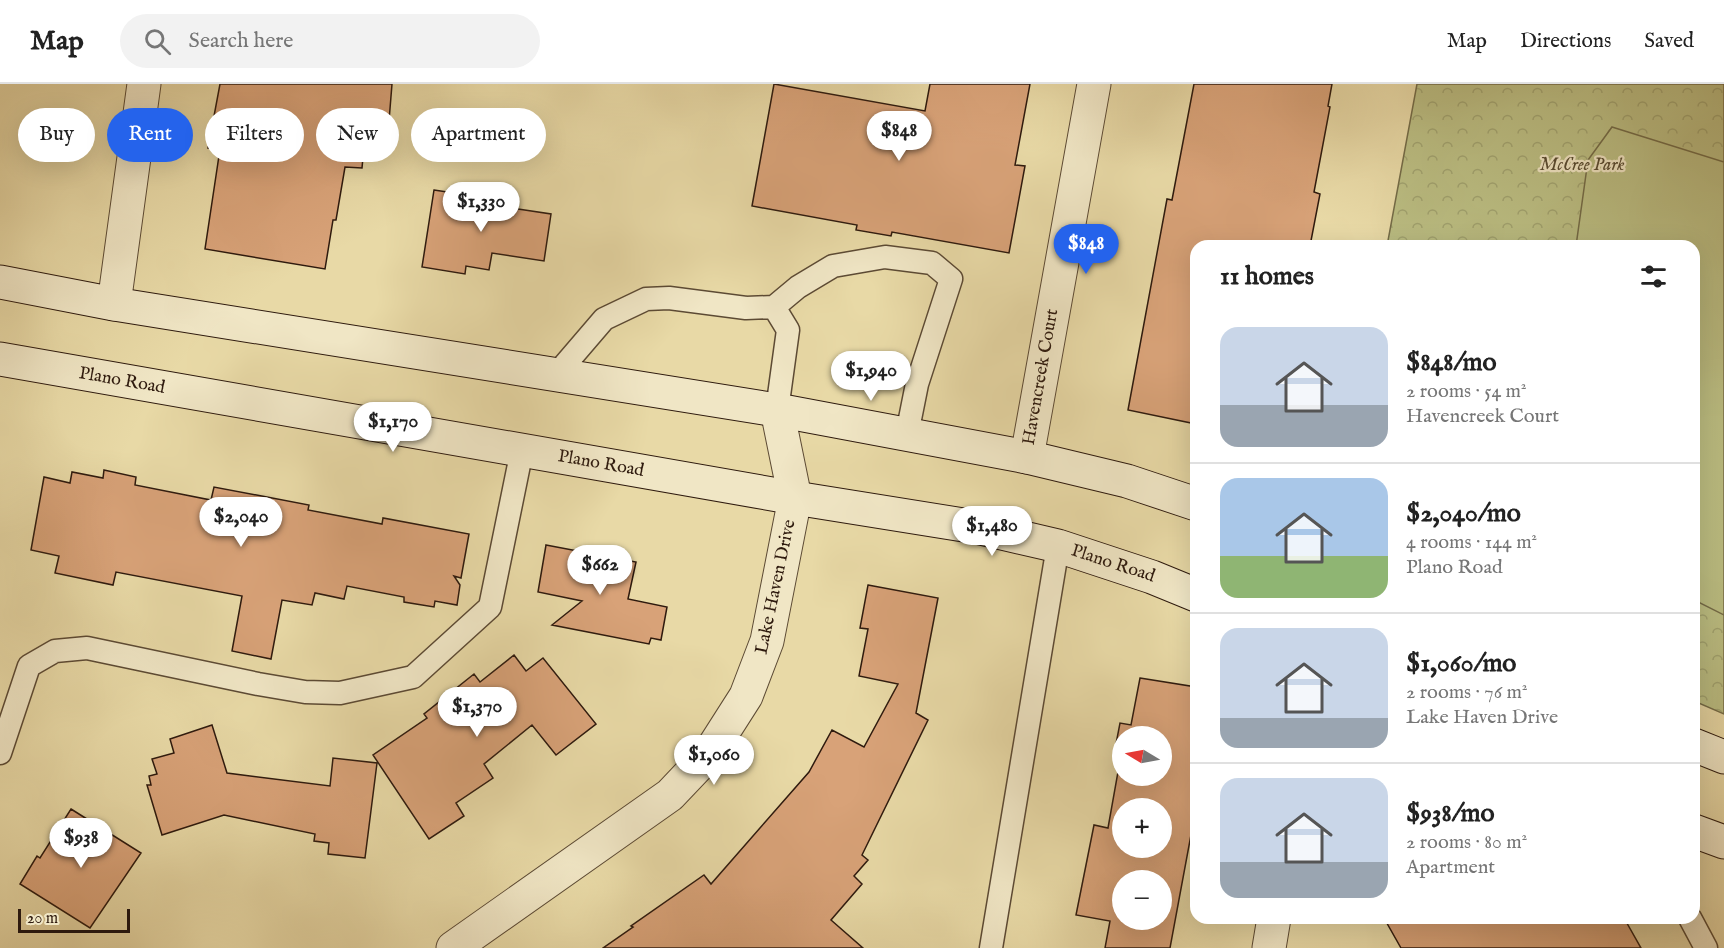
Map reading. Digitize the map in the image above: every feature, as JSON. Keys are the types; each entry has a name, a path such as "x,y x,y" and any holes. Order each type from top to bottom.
{"main road":[{"path":"114,304 144,84"},
{"name":"Havencreek Court","path":"1027,457 1094,84"},
{"path":"0,282 114,304 777,410 907,434 1027,457 1127,481 1190,502"},
{"name":"Plano Road","path":"0,359 795,498 976,527 1058,546 1152,577 1190,593"},
{"name":"Lake Haven Drive","path":"453,948 670,795 709,754 746,696 767,641 795,498 777,410"},
{"path":"1700,748 1724,757"},
{"path":"1700,833 1724,842"},
{"path":"1269,948 1273,924"}],"lane":[{"path":"556,375 604,319 646,299 669,298 746,308 774,307 798,286 833,266 885,257 932,263 951,279 917,384 907,434"},
{"path":"774,307 788,330 777,410"},
{"path":"0,753 29,666 55,651 87,648 305,692 340,693 413,678 490,607 522,450"},
{"path":"991,948 1058,546"},
{"path":"1693,924 1706,948"}],"green space":[{"name":"McCree Park","path":"1417,84 1724,84 1724,714 1700,704 1700,240 1388,240"},
{"path":"1612,127 1724,162 1724,615 1700,603 1700,240 1577,240 1588,160"}],"building":[{"path":"220,84 392,84 390,108 316,108 316,162 363,162 362,168 345,167 325,269 205,249 218,162 304,162 304,108 216,108"},
{"path":"774,84 925,111 930,84 1030,84 1015,165 1025,166 1009,253 892,232 891,236 856,230 857,225 752,206"},
{"path":"1194,84 1332,84 1328,106 1330,107 1314,192 1320,194 1311,240 1190,240 1190,423 1128,410 1167,199 1172,200"},
{"path":"434,190 501,200 499,206 551,214 544,261 492,253 489,270 466,266 465,274 422,267"},
{"path":"104,470 136,477 135,485 211,500 214,487 309,505 308,510 382,524 383,518 469,534 461,578 454,576 460,585 457,605 435,601 434,607 404,602 404,597 347,586 344,599 315,593 312,605 282,600 271,659 232,651 242,596 116,572 113,585 55,573 59,556 31,550 44,477 70,483 72,472 103,478"},
{"path":"546,545 636,562 628,599 667,607 661,640 651,638 649,644 552,625 582,601 538,592"},
{"path":"868,585 938,598 916,713 928,720 862,855 868,860 854,876 862,884 831,920 863,948 603,948 704,875 711,884 809,772 832,730 864,747 898,684 859,676 868,629 860,628"},
{"path":"514,655 526,671 543,658 596,724 556,755 532,725 484,764 493,778 456,803 464,816 429,839 373,755 427,718 424,714 474,674 480,682"},
{"path":"1140,678 1190,686 1190,840 1170,948 1105,948 1110,921 1076,915 1094,825 1108,828 1112,806 1112,858 1172,858 1172,798 1113,798 1115,786 1172,786 1172,726 1119,726 1120,723 1131,725"},
{"path":"212,725 227,773 330,786 333,758 377,763 365,858 328,854 329,843 314,841 315,834 224,815 162,835 147,785 151,785 149,776 157,774 152,759 174,753 170,739"},
{"path":"71,809 141,853 90,928 20,884 37,856 40,858"},
{"path":"1387,924 1627,924 1641,948 1401,948"}]}
